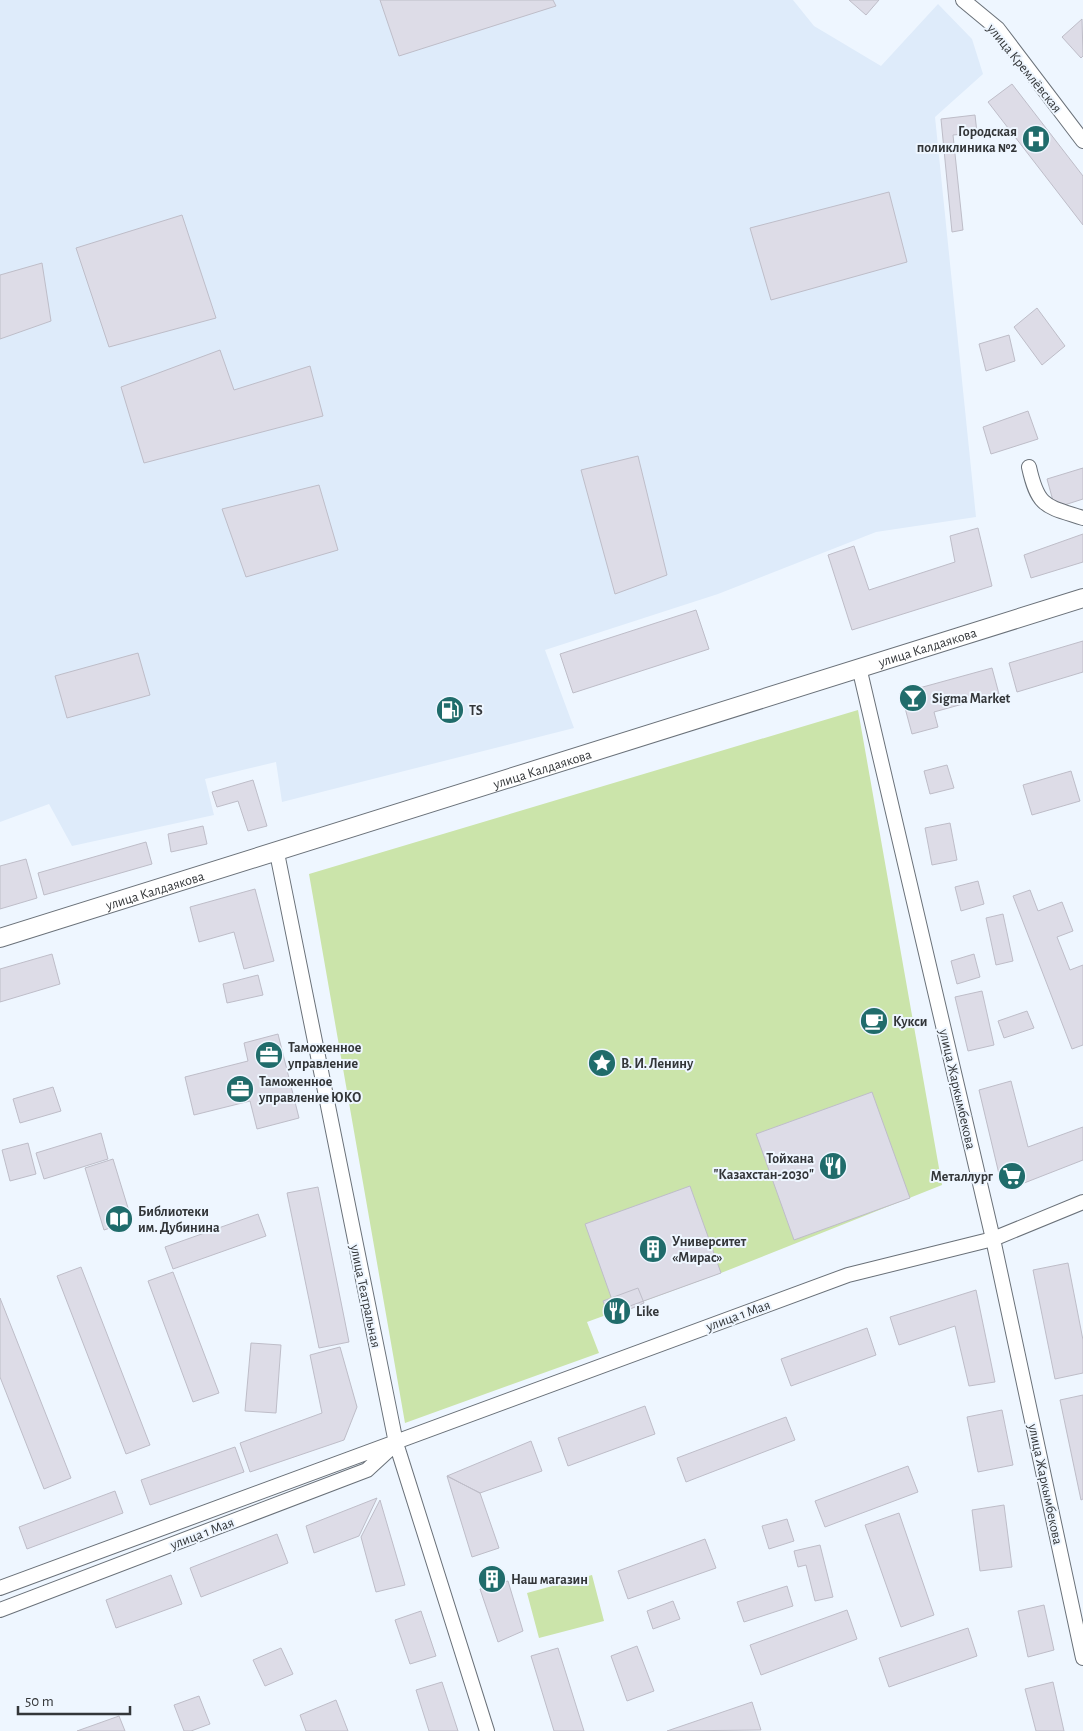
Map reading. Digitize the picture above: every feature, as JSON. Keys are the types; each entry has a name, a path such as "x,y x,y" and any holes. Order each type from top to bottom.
{"street":[{"name":"улица Кремлёвская","path":"962,0 998,29 1083,141"},
{"path":"1029,467 1034,490 1042,501 1052,508 1083,518"},
{"name":"улица Калдаякова","path":"0,938 277,853 859,667 1083,598"},
{"name":"улица Жаркымбекова","path":"859,667 993,1239 1083,1658"},
{"name":"улица Театральная","path":"277,853 396,1443 487,1731"},
{"name":"улица 1 Мая","path":"0,1588 396,1443 526,1392 848,1275 993,1239 1083,1202"},
{"name":"улица 1 Мая","path":"0,1610 368,1470 396,1443"}],"shaded area":[{"path":"0,0 793,0 814,26 881,66 938,4 972,39 983,74 935,117 976,517 876,532 718,594 545,650 574,728 282,802 276,762 205,779 214,815 72,846 49,804 0,822"}],"green space":[{"path":"858,710 942,1185 721,1273 587,1322 599,1353 405,1423 309,874"},
{"path":"592,1575 604,1621 539,1638 527,1593"}],"building":[{"path":"380,0 553,0 556,6 399,56"},
{"path":"849,0 879,0 866,15"},
{"path":"1082,19 1083,56 1081,58 1062,37"},
{"name":"Городская поликлиника №2","path":"1012,84 1083,176 1083,225 988,102"},
{"path":"975,115 977,133 953,135 963,230 952,232 941,119"},
{"path":"889,192 907,262 771,300 750,228"},
{"path":"182,215 216,318 109,347 76,248"},
{"path":"42,263 51,321 0,339 0,275"},
{"path":"1037,308 1065,346 1042,365 1014,327"},
{"path":"1009,335 1015,361 986,371 979,344"},
{"path":"220,350 234,390 310,366 323,416 144,463 121,387"},
{"path":"1028,411 1038,439 991,454 983,427"},
{"path":"638,456 667,575 615,594 581,470"},
{"path":"1083,468 1083,499 1055,508 1047,479"},
{"path":"319,485 338,550 246,577 222,509"},
{"path":"978,528 992,586 852,630 828,555 854,546 869,590 955,562 950,536"},
{"path":"1083,534 1083,562 1031,578 1024,555"},
{"path":"696,610 709,649 573,693 560,654"},
{"path":"1083,641 1083,672 1017,692 1009,663"},
{"path":"138,653 150,695 67,718 55,676"},
{"path":"992,668 999,694 934,712 938,727 912,734 901,693"},
{"path":"947,765 954,788 930,794 924,771"},
{"path":"1071,771 1080,801 1032,815 1023,785"},
{"path":"253,780 267,826 248,831 238,801 217,807 212,792"},
{"path":"950,823 957,860 932,865 925,828"},
{"path":"203,826 207,844 171,852 168,834"},
{"path":"146,842 152,864 44,895 38,873"},
{"path":"26,859 37,898 0,909 0,866"},
{"path":"978,881 984,904 961,911 955,887"},
{"path":"255,889 274,961 244,969 234,932 199,942 190,907"},
{"path":"1030,890 1038,911 1062,902 1073,931 1057,937 1070,970 1083,965 1083,1045 1072,1049 1013,896"},
{"path":"1003,914 1013,961 996,965 986,918"},
{"path":"52,954 60,984 0,1002 0,969"},
{"path":"974,954 980,977 957,984 951,961"},
{"path":"258,975 263,995 227,1003 223,984"},
{"path":"982,991 994,1045 968,1051 955,997"},
{"path":"1027,1011 1034,1028 1004,1038 998,1021"},
{"name":"Таможенное управление ЮКО","path":"278,1034 299,1118 257,1129 250,1101 194,1115 185,1077 248,1061 244,1043"},
{"path":"1011,1081 1028,1147 1083,1127 1083,1160 1019,1185 999,1174 979,1090"},
{"path":"53,1087 61,1111 20,1123 13,1099"},
{"name":"Тойхана \"Казахстан-2030\"","path":"872,1092 910,1198 794,1240 756,1134"},
{"path":"101,1133 108,1159 44,1179 36,1153"},
{"path":"28,1143 36,1174 10,1181 2,1150"},
{"path":"113,1159 132,1221 104,1230 85,1168"},
{"name":"Университет «Мирас»","path":"690,1186 721,1273 616,1311 585,1224"},
{"path":"318,1187 349,1342 319,1348 287,1193"},
{"path":"258,1214 266,1236 173,1269 165,1247"},
{"path":"1068,1263 1083,1340 1083,1373 1055,1379 1033,1270"},
{"path":"81,1267 150,1445 126,1454 57,1276"},
{"path":"173,1272 219,1393 193,1402 148,1281"},
{"name":"Like","path":"638,1288 644,1303 610,1318 603,1301"},
{"path":"976,1290 995,1382 969,1386 955,1326 899,1345 890,1317"},
{"path":"0,1298 71,1478 44,1489 0,1377"},
{"path":"867,1328 876,1355 791,1386 781,1359"},
{"path":"251,1343 281,1345 276,1413 245,1411"},
{"path":"340,1347 357,1407 344,1440 250,1472 240,1443 322,1413 310,1355"},
{"path":"1083,1395 1083,1499 1081,1500 1060,1400"},
{"path":"645,1406 655,1434 568,1466 558,1438"},
{"path":"1002,1410 1013,1465 978,1472 967,1417"},
{"path":"786,1417 795,1440 686,1482 677,1458"},
{"path":"531,1441 542,1471 480,1493 447,1476"},
{"path":"235,1447 244,1472 150,1505 141,1480"},
{"path":"908,1466 918,1492 825,1527 815,1501"},
{"path":"447,1476 480,1493 499,1548 472,1557"},
{"path":"115,1491 123,1513 27,1549 19,1527"},
{"path":"377,1498 359,1536 314,1553 306,1526"},
{"path":"380,1500 405,1585 376,1592 361,1537"},
{"path":"1004,1505 1012,1567 980,1571 972,1510"},
{"path":"899,1513 934,1615 901,1627 865,1525"},
{"path":"787,1519 794,1541 769,1549 762,1526"},
{"path":"277,1534 288,1563 201,1597 190,1568"},
{"path":"705,1539 716,1568 628,1599 618,1571"},
{"path":"820,1545 833,1597 815,1601 806,1565 798,1567 794,1551"},
{"name":"Наш магазин","path":"498,1570 504,1581 484,1586 481,1577"},
{"path":"171,1575 182,1604 116,1628 106,1600"},
{"path":"508,1581 523,1631 498,1642 480,1589"},
{"path":"787,1586 793,1606 744,1622 737,1602"},
{"path":"673,1601 680,1619 653,1629 647,1611"},
{"path":"1044,1605 1054,1650 1028,1657 1018,1611"},
{"path":"847,1610 857,1639 761,1675 750,1645"},
{"path":"421,1611 436,1656 410,1664 395,1620"},
{"path":"968,1628 977,1656 889,1687 879,1658"},
{"path":"637,1646 654,1691 627,1701 611,1656"},
{"path":"281,1648 293,1674 265,1686 253,1660"},
{"path":"558,1648 584,1731 554,1731 531,1656"},
{"path":"442,1682 458,1731 429,1731 416,1690"},
{"path":"1053,1682 1064,1731 1036,1731 1025,1689"},
{"path":"199,1696 210,1724 191,1731 184,1731 174,1705"},
{"path":"336,1700 348,1731 306,1731 300,1715"},
{"path":"752,1702 761,1730 667,1731"},
{"path":"119,1716 125,1731 77,1731"}],"place":[{"name":"Городская поликлиника №2","path":"1036,139"},
{"name":"Sigma Market","path":"913,698"},
{"name":"TS","path":"450,710"},
{"name":"Кукси","path":"874,1021"},
{"name":"Таможенное управление","path":"269,1055"},
{"name":"В. И. Ленину","path":"602,1063"},
{"name":"Таможенное управление ЮКО","path":"240,1089"},
{"name":"Тойхана \"Казахстан-2030\"","path":"833,1166"},
{"name":"Металлург","path":"1012,1176"},
{"name":"Библиотеки им. Дубинина","path":"119,1219"},
{"name":"Университет «Мирас»","path":"653,1249"},
{"name":"Like","path":"617,1311"},
{"name":"Наш магазин","path":"492,1579"}]}
